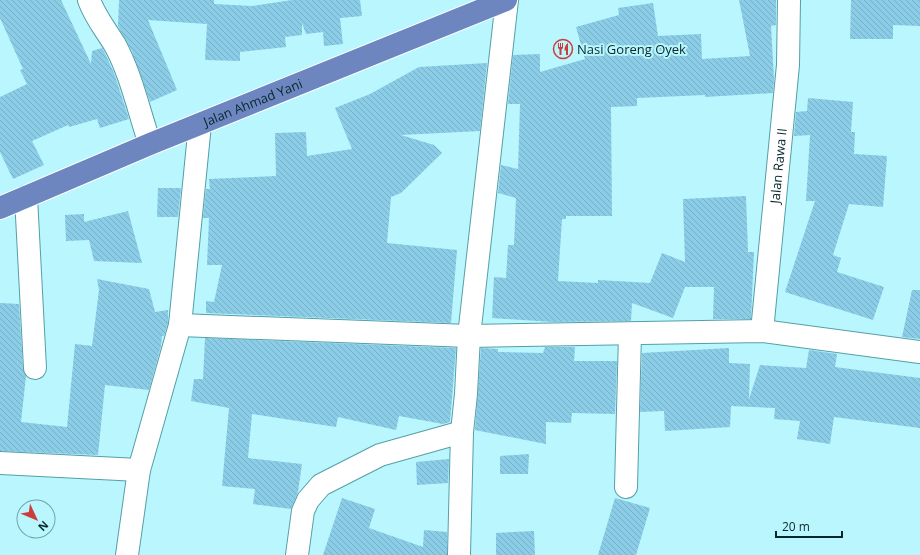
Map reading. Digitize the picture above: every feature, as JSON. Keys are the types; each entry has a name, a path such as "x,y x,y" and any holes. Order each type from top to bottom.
{"highway":[{"name":"Jalan Ahmad Yani","path":"0,208 150,144 506,0"}],"street":[{"path":"89,0 94,14 115,45 150,144"},
{"path":"459,555 462,432 466,394 469,336 506,0"},
{"name":"Jalan Rawa II","path":"762,331 788,65 789,0"},
{"path":"127,555 139,470 180,325 200,124"},
{"path":"26,197 35,368"},
{"path":"180,325 469,336 762,331 920,352"},
{"path":"626,487 630,334"},
{"path":"297,555 303,511 308,500 321,485 380,454 462,432"},
{"path":"0,463 139,470"}],"building":[{"path":"0,0 61,0 91,64 92,51 102,48 104,51 114,73 129,119 100,128 97,119 69,127 68,125 32,141 44,165 13,179 0,152 0,97 27,84 20,70 23,69 0,18"},
{"path":"119,0 214,0 214,4 252,6 292,0 360,0 362,16 340,18 343,44 324,46 323,32 306,34 302,23 302,35 285,37 286,47 240,52 240,61 205,60 207,24 148,20 177,90 150,102 132,51 118,26"},
{"path":"739,0 776,0 776,25 771,26 774,80 773,93 705,97 705,95 637,98 637,106 611,107 612,216 566,216 566,219 562,219 558,281 598,283 598,280 650,283 662,253 685,262 683,199 746,196 748,252 754,252 751,319 713,319 714,287 685,287 673,318 632,303 631,321 553,322 492,318 494,277 506,278 508,245 514,245 516,198 498,193 501,165 518,169 520,104 508,104 513,55 540,54 540,72 585,59 576,27 619,15 618,8 653,3 658,36 701,34 702,59 750,56"},
{"path":"851,0 920,0 920,26 893,25 893,39 850,39"},
{"path":"487,63 480,131 401,135 434,145 442,153 401,193 391,197 387,243 457,250 451,323 206,313 206,301 214,302 222,265 207,265 209,218 203,218 206,189 210,189 209,179 276,176 275,133 306,132 307,156 352,149 335,108 370,94 419,67"},
{"path":"808,98 853,102 851,132 855,132 854,154 887,156 883,207 849,204 833,255 841,258 837,272 884,287 873,320 785,292 815,201 806,201 810,135 794,136 796,112 807,111"},
{"path":"158,188 181,188 178,217 157,217"},
{"path":"128,211 142,263 94,261 89,240 66,241 65,215 84,214 84,222"},
{"path":"97,279 149,289 155,312 168,310 168,323 164,336 162,336 161,346 149,390 105,385 98,455 0,451 0,303 19,304 23,369 26,376 21,422 67,427 75,344 92,346 99,290"},
{"path":"912,290 920,290 920,339 902,337"},
{"path":"205,338 456,348 450,422 443,424 399,416 396,430 338,417 336,427 252,414 248,458 302,464 298,492 291,509 253,504 255,489 222,486 229,408 191,401 194,379 203,379"},
{"path":"545,347 575,347 574,361 617,361 615,414 572,413 571,423 546,422 546,444 475,430 481,348 498,349 498,352 543,353"},
{"path":"729,348 729,363 750,364 749,399 760,365 806,368 809,350 837,354 835,367 920,378 920,428 834,417 830,444 797,439 800,421 774,419 775,408 731,406 730,427 665,431 664,411 640,412 642,353"},
{"path":"529,454 528,474 500,474 500,456"},
{"path":"449,459 448,483 417,485 416,462"},
{"path":"342,498 375,509 369,528 423,547 424,530 447,532 447,555 323,555"},
{"path":"615,498 650,508 636,555 598,555"},
{"path":"534,531 535,555 496,555 496,533"}],"place":[{"name":"Nasi Goreng Oyek","path":"563,49"}]}
